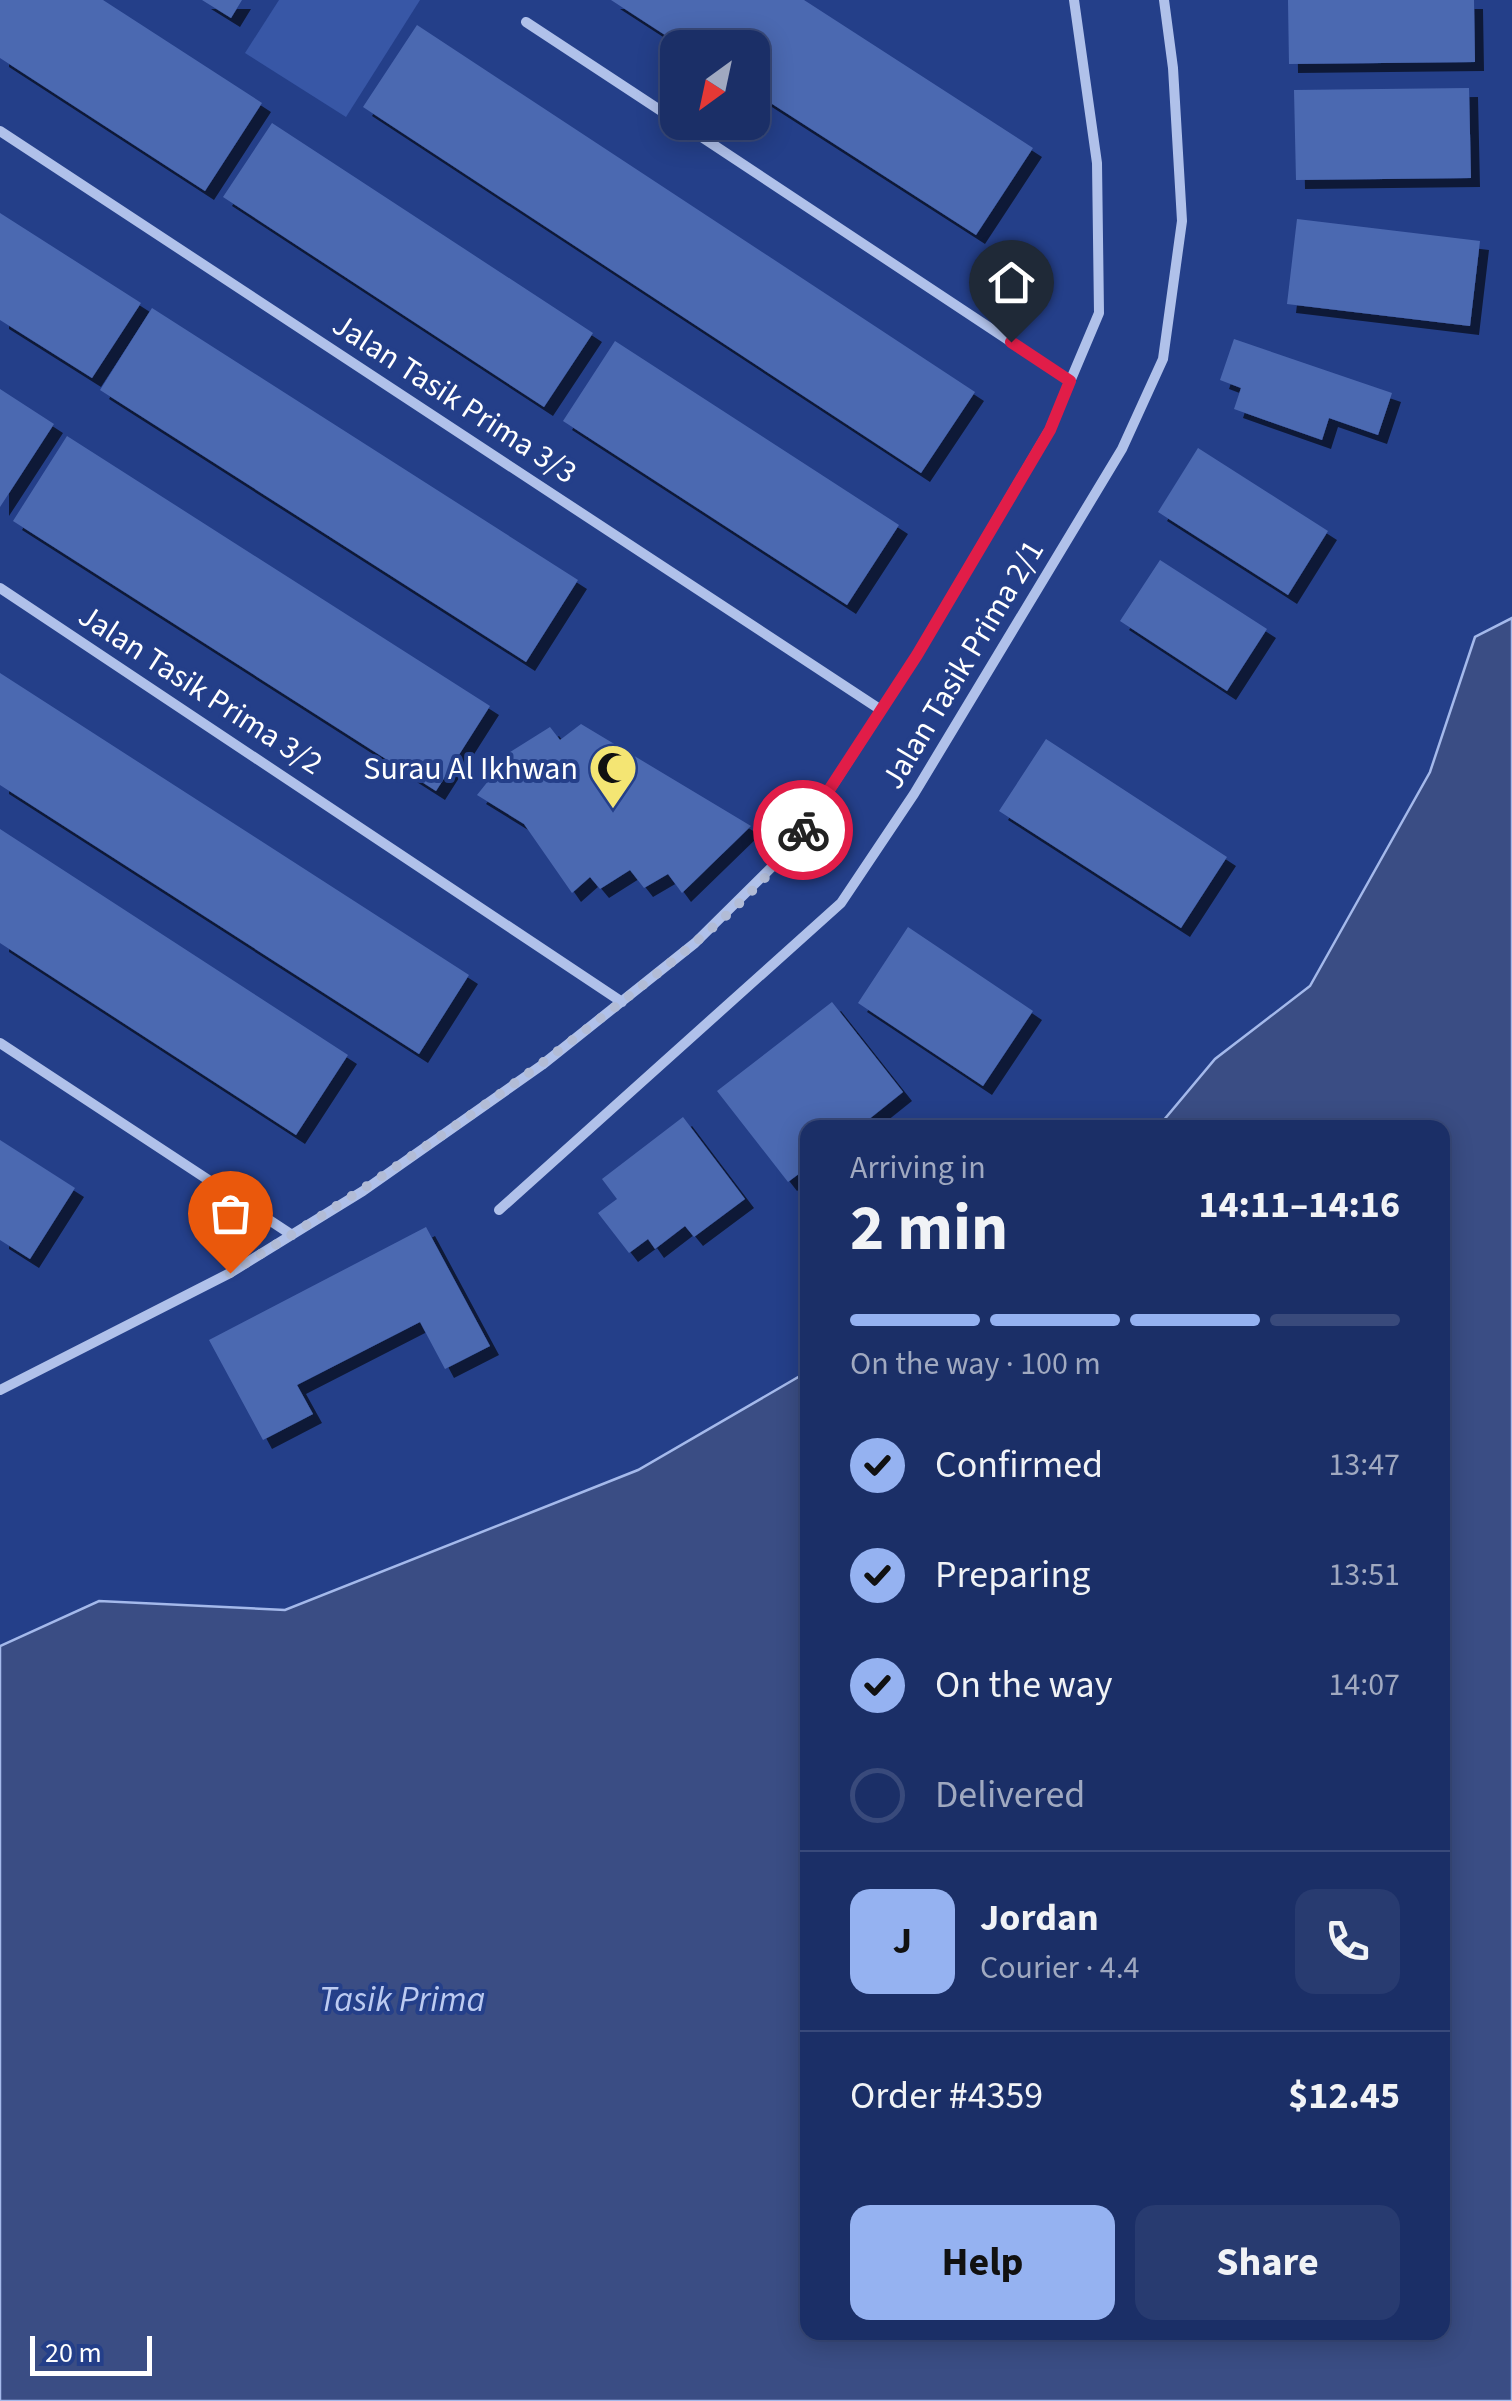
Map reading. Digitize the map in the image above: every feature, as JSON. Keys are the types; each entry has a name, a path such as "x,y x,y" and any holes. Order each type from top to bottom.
{"street":[{"path":"0,1390 230,1273 542,1065 695,944 794,844 882,710 1050,430 1098,313 1097,163 1074,0"},
{"name":"Jalan Tasik Prima 2/1","path":"499,1210 842,904 914,794 1122,449 1163,359 1182,222 1173,68 1164,0"},
{"path":"526,22 660,110"},
{"name":"Jalan Tasik Prima 3/3","path":"0,131 882,710"},
{"path":"705,140 1070,381"},
{"name":"Jalan Tasik Prima 3/2","path":"0,588 622,1002"},
{"path":"0,1043 292,1235"}],"shaded area":[{"path":"279,0 420,0 346,117 245,53"}],"water":[{"name":"Tasik Prima","path":"1512,618 1512,2401 0,2401 0,1646 99,1601 285,1610 638,1470 800,1376 800,2340 1450,2340 1450,1120 1164,1120 1215,1059 1310,986 1430,772 1475,637"}],"building":[{"path":"0,0 103,0 262,103 205,191 0,58"},
{"path":"202,0 242,0 231,18"},
{"path":"611,0 804,0 1033,148 976,235 770,103 770,30 660,32"},
{"path":"1288,0 1474,0 1475,62 1289,64"},
{"path":"417,25 975,392 921,473 363,107"},
{"path":"1469,88 1471,178 1296,180 1294,90"},
{"path":"272,123 593,333 544,407 223,197"},
{"path":"0,213 141,303 92,378 0,320"},
{"path":"1297,219 1480,241 1470,326 1287,304"},
{"path":"152,308 578,580 526,662 100,390"},
{"path":"1234,339 1392,393 1378,435 1329,418 1322,440 1234,409 1241,388 1220,380"},
{"path":"615,341 899,525 847,605 563,421"},
{"path":"0,389 54,424 0,507"},
{"path":"67,436 490,706 436,791 13,521"},
{"path":"1198,448 1328,531 1288,595 1158,512"},
{"path":"1160,560 1267,629 1227,691 1120,621"},
{"path":"0,673 469,975 419,1054 0,785"},
{"name":"Surau Al Ikhwan","path":"581,724 751,826 682,893 668,874 644,888 630,870 600,889 590,877 572,893 524,824 477,795 493,775 505,780 517,766 507,754 550,727 560,740"},
{"path":"1046,739 1227,857 1181,928 999,811"},
{"path":"0,829 348,1055 296,1135 0,943"},
{"path":"908,927 1033,1011 983,1086 858,1003"},
{"path":"832,1002 903,1092 868,1120 800,1120 800,1173 788,1182 717,1091"},
{"path":"683,1117 745,1199 694,1237 685,1226 655,1249 648,1239 629,1253 598,1213 617,1199 602,1179"},
{"path":"0,1140 75,1188 30,1259 0,1240"},
{"path":"426,1227 490,1346 445,1369 420,1322 297,1385 313,1414 263,1440 209,1340"}],"way so far":[{"path":"230,1273 363,1191 542,1065 695,944 794,844 803,830"}],"place":[{"name":"Surau Al Ikhwan","path":"613,810"}],"route":[{"path":"803,830 917,655 1050,430 1070,381 1011,342"}]}
